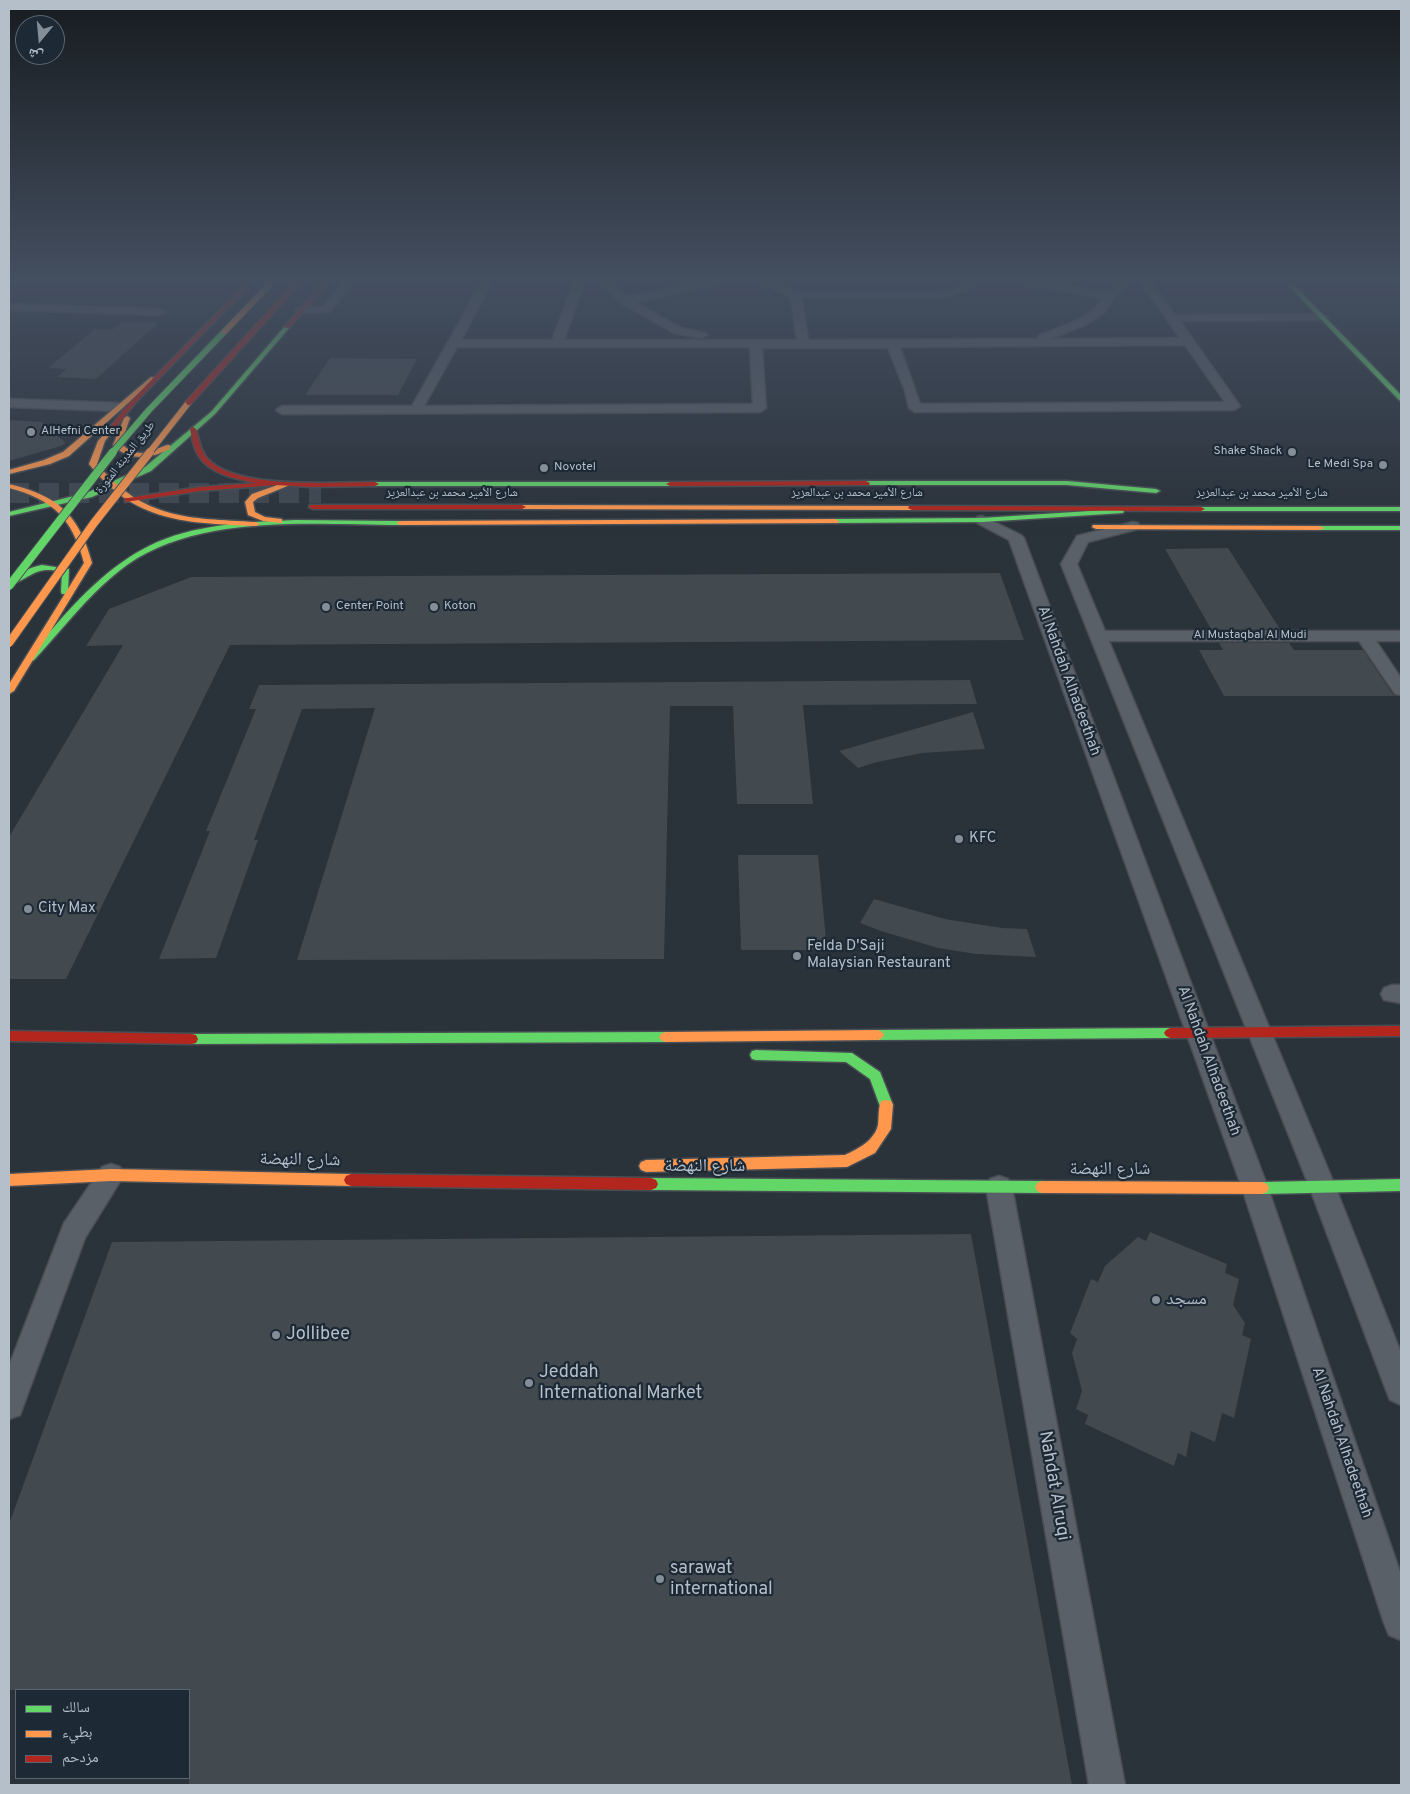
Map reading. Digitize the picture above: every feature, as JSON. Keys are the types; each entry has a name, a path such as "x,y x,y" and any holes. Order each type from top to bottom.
{"main road":[{"path":"170,364 133,402 102,441 93,464 102,478 142,508 191,518 256,524 982,520 1165,508"},
{"name":"طريق المدينة المنورة","path":"9,584 93,476 149,410 193,364"},
{"name":"طريق المدينة المنورة","path":"9,643 94,523 181,411 224,364"},
{"path":"9,514 89,495 148,469 213,412 255,364"},
{"path":"1367,364 1401,399"},
{"path":"9,472 47,462 66,454 166,368"},
{"path":"133,402 117,444 130,455 140,456 161,451 193,429"},
{"path":"193,429 201,455 211,466 232,474 273,484"},
{"name":"شارع الأمير محمد بن عبدالعزيز","path":"290,484 1067,483 1161,492 488,491 321,493"},
{"path":"9,572 46,529 78,514 129,500 174,492 229,486 290,484"},
{"path":"290,484 256,496 249,502 250,508 251,513 263,519 298,524"},
{"path":"9,486 38,494 78,514"},
{"name":"شارع الأمير محمد بن عبدالعزيز","path":"313,508 1401,508"},
{"path":"9,691 88,563 79,528 78,514"},
{"path":"982,520 1033,527 1062,527"},
{"path":"27,663 109,575 138,554 182,536 256,524"},
{"path":"1081,527 1401,528"},
{"path":"9,584 32,568 51,565 66,571 64,601"},
{"path":"9,1036 284,1040 1401,1032"},
{"path":"520,1039 620,1049"},
{"path":"38,1048 175,1047 284,1040"},
{"path":"634,1167 847,1160 870,1150 884,1129 886,1101 875,1076 848,1057 749,1054"},
{"path":"36,1166 111,1175"},
{"path":"504,1183 566,1170"},
{"name":"شارع النهضة","path":"9,1180 111,1175 504,1183 1256,1188 1318,1176 1401,1185"}],"street":[{"path":"416,409 441,364"},
{"path":"282,410 760,408 757,364"},
{"path":"901,364 915,408 1234,406 1205,364"},
{"path":"9,403 119,407"},
{"name":"Al Nahdah Alhadeethah","path":"982,520 1016,538 1256,1188 1401,1623"},
{"path":"1132,526 1082,540 1069,564 1318,1176 1401,1390"},
{"name":"Al Mustaqbal Al Mudi","path":"1098,636 1401,636"},
{"path":"1364,636 1401,690"},
{"path":"9,1404 74,1232 111,1175"},
{"name":"Nahdat Alruqi","path":"999,1187 1107,1785"}],"building":[{"path":"53,364 113,364 96,379 57,377 67,369 48,368"},
{"path":"326,364 415,364 398,395 305,395"},
{"name":"AlHefni Center","path":"9,420 42,422 66,443 9,461"},
{"path":"1228,548 1280,629 1211,629 1165,549"},
{"path":"1000,573 1024,640 230,645 66,979 9,979 9,837 123,645 86,646 109,609 191,577"},
{"path":"1219,643 1289,643 1294,650 1363,650 1394,696 1224,696 1199,650 1223,650"},
{"path":"970,680 977,704 803,705 813,804 737,804 733,706 670,706 664,959 297,960 375,708 302,709 254,840 258,840 216,958 159,959 210,831 206,831 256,709 249,709 259,685"},
{"path":"973,712 985,749 922,753 877,762 858,768 839,751"},
{"path":"738,855 818,855 827,950 741,950"},
{"path":"874,899 945,919 1002,928 1027,929 1036,957 976,954 938,948 860,923"},
{"path":"1150,1232 1227,1264 1225,1273 1239,1279 1233,1305 1245,1323 1242,1335 1251,1339 1234,1418 1222,1413 1215,1442 1191,1431 1186,1457 1178,1453 1174,1466 1085,1424 1088,1415 1076,1409 1082,1391 1072,1353 1077,1339 1070,1333 1091,1279 1098,1282 1105,1266 1138,1237 1146,1241"},
{"name":"Jeddah International Market","path":"971,1234 1072,1785 189,1785 190,1689 9,1690 9,1524 112,1242"}],"tunnel":[{"path":"9,493 321,493"}],"traffic: fast":[{"path":"9,586 93,476 149,410 194,364"},
{"path":"9,514 89,495 148,469 213,413 255,364"},
{"path":"1367,364 1401,399"},
{"path":"866,483 1067,483 1156,491"},
{"path":"375,484 670,484"},
{"path":"1201,509 1401,509"},
{"path":"835,521 982,520 1120,511"},
{"path":"31,658 76,608 112,573 125,563 154,547 186,535 221,528 258,524 400,523"},
{"path":"1320,528 1401,528"},
{"path":"9,583 36,569 57,569 66,571 65,592"},
{"path":"878,1035 1170,1033"},
{"path":"192,1039 665,1037"},
{"path":"756,1055 848,1057 875,1076 886,1105"},
{"path":"651,1184 1042,1187"},
{"path":"1262,1188 1401,1185"}],"traffic: slow":[{"path":"9,472 47,462 66,454 153,378"},
{"path":"9,643 94,523 189,402"},
{"path":"127,418 117,445 123,450 141,456 167,447"},
{"path":"113,427 102,441 93,464 109,483 127,498 146,508 166,515 187,519 256,524"},
{"path":"279,521 263,519 251,513 249,502 255,496 286,485"},
{"path":"9,486 40,496 52,502 62,511 78,533 88,563 9,691"},
{"path":"522,507 912,508"},
{"path":"400,523 835,521"},
{"path":"1096,527 1320,528"},
{"path":"665,1037 878,1035"},
{"path":"646,1166 847,1161 870,1149 884,1129 886,1105"},
{"path":"9,1180 111,1175 351,1180"},
{"path":"1042,1187 1262,1188"}],"traffic: jam":[{"path":"113,427 133,402 170,364"},
{"path":"189,402 224,364"},
{"path":"193,429 199,450 206,461 221,471 240,478 287,484 375,484"},
{"path":"670,484 866,483"},
{"path":"128,500 200,489 273,484"},
{"path":"313,507 522,507"},
{"path":"912,508 1201,509"},
{"path":"1170,1033 1401,1031"},
{"path":"9,1036 192,1039"},
{"path":"351,1180 651,1184"}],"place":[{"name":"AlHefni Center","path":"31,432"},
{"name":"Shake Shack","path":"1292,452"},
{"name":"Le Medi Spa","path":"1383,465"},
{"name":"Novotel","path":"544,468"},
{"name":"Center Point","path":"326,607"},
{"name":"Koton","path":"434,607"},
{"name":"KFC","path":"959,839"},
{"name":"City Max","path":"28,909"},
{"name":"Felda D'Saji Malaysian Restaurant","path":"797,956"},
{"name":"مسجد","path":"1156,1300"},
{"name":"Jollibee","path":"276,1335"},
{"name":"Jeddah International Market","path":"529,1383"},
{"name":"sarawat international","path":"660,1579"}]}
